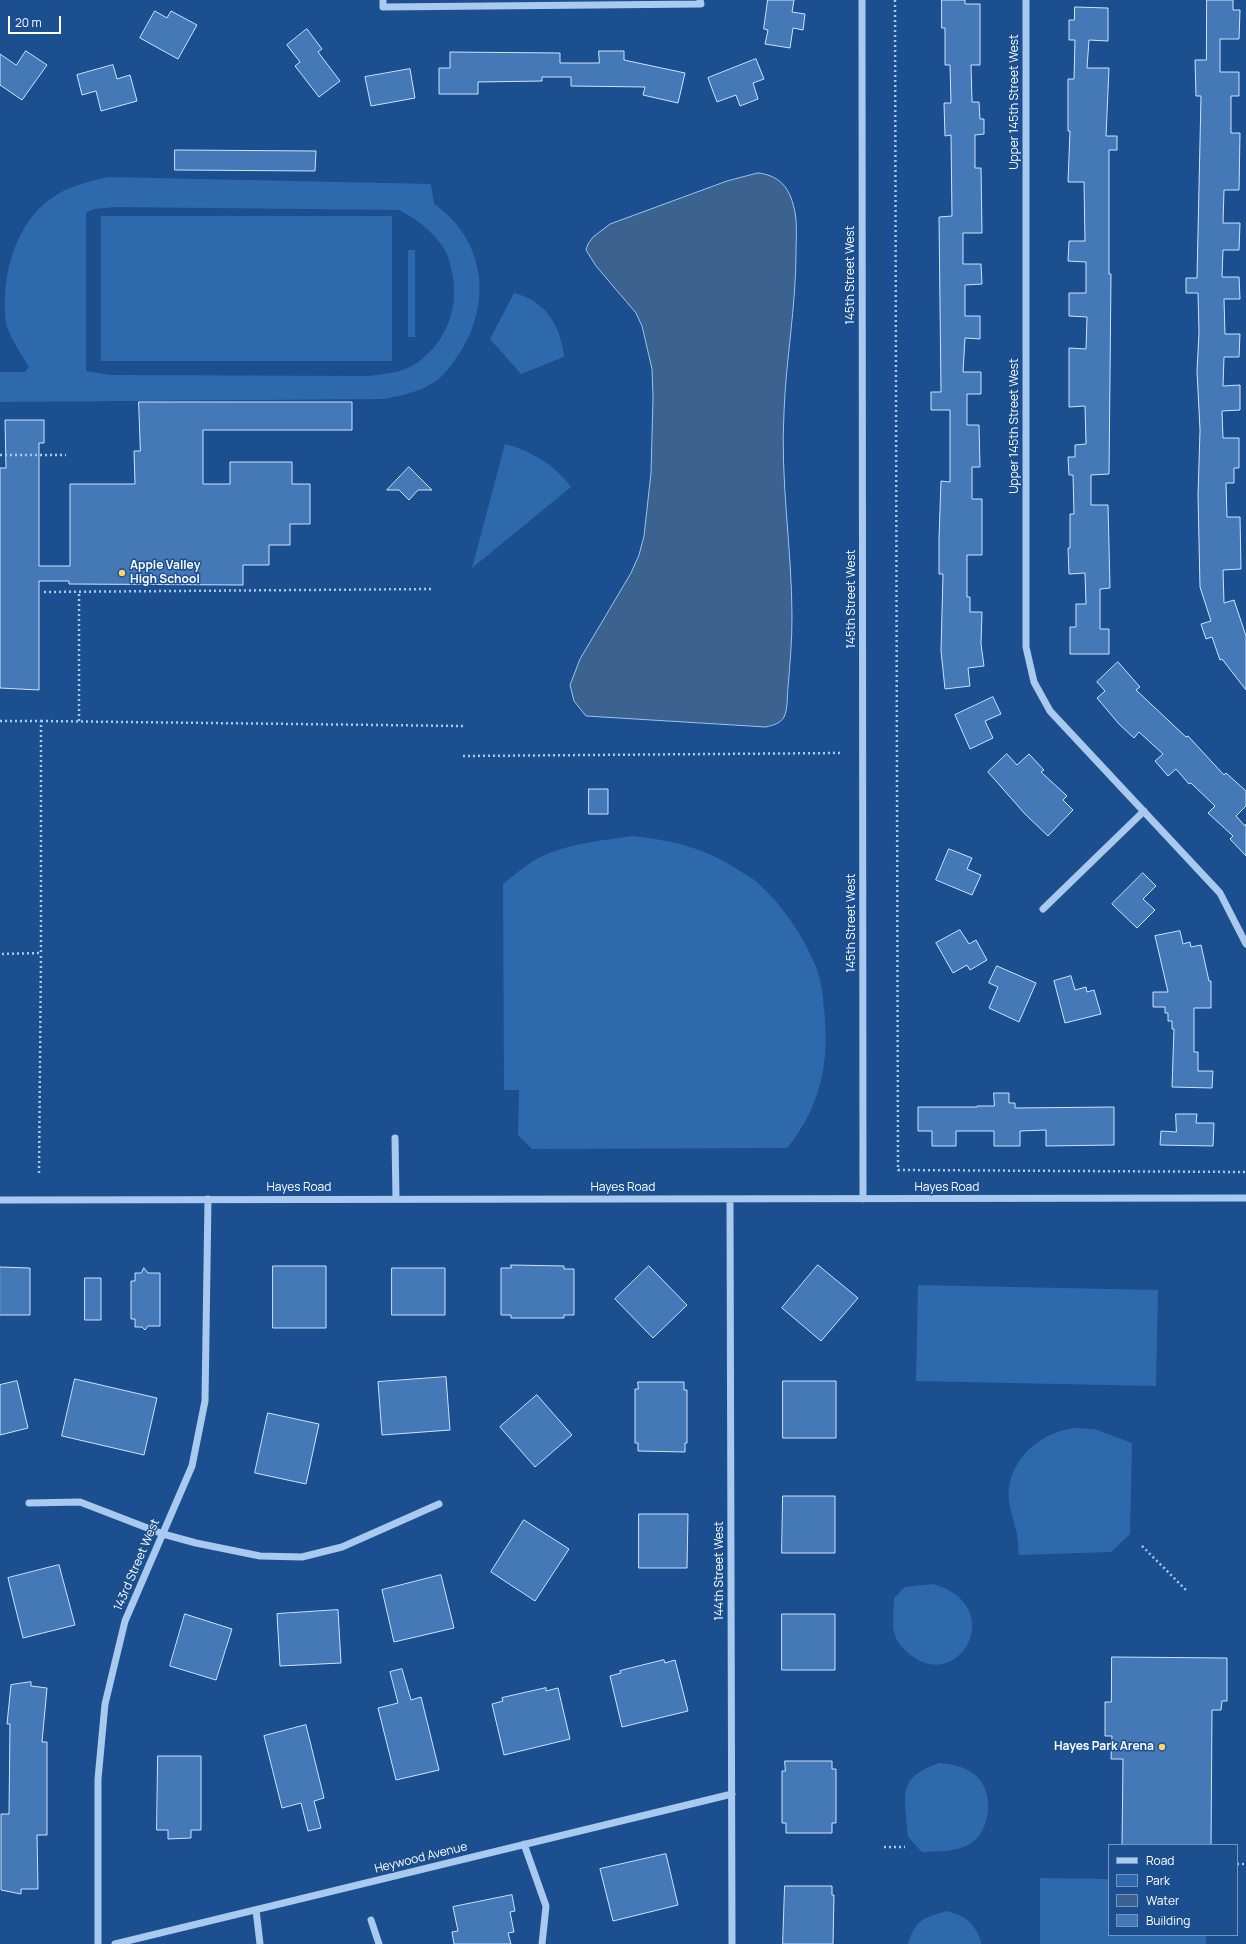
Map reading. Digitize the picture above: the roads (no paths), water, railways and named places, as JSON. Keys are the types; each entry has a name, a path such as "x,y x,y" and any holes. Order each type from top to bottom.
{"street":[{"path":"383,0 383,7 701,4 700,0"},
{"name":"145th Street West","path":"862,0 863,1199"},
{"name":"Upper 145th Street West","path":"1026,0 1026,647 1034,682 1050,711 1220,893 1246,944"},
{"path":"1043,909 1144,811"},
{"path":"395,1138 396,1199"},
{"name":"Hayes Road","path":"0,1200 1246,1198"},
{"name":"143rd Street West","path":"98,1944 98,1780 105,1704 125,1621 192,1466 205,1401 208,1199"},
{"name":"144th Street West","path":"730,1199 732,1944"},
{"path":"29,1503 80,1502 163,1534 196,1543 260,1556 302,1556 342,1547 439,1504"},
{"name":"Heywood Avenue","path":"115,1944 732,1794"},
{"path":"524,1844 546,1906 542,1944"},
{"path":"256,1910 260,1944"},
{"path":"371,1920 379,1944"}],"water":[{"path":"758,173 771,176 785,186 791,197 795,210 796,222 796,273 785,392 783,438 792,617 791,652 785,714 778,723 766,727 586,716 574,701 570,685 580,659 631,573 639,555 644,536 651,473 653,398 652,369 642,326 636,313 596,266 586,250 593,237 610,224 727,181"}],"place":[{"name":"Apple Valley High School","path":"122,573"},
{"name":"Hayes Park Arena","path":"1162,1747"}]}
